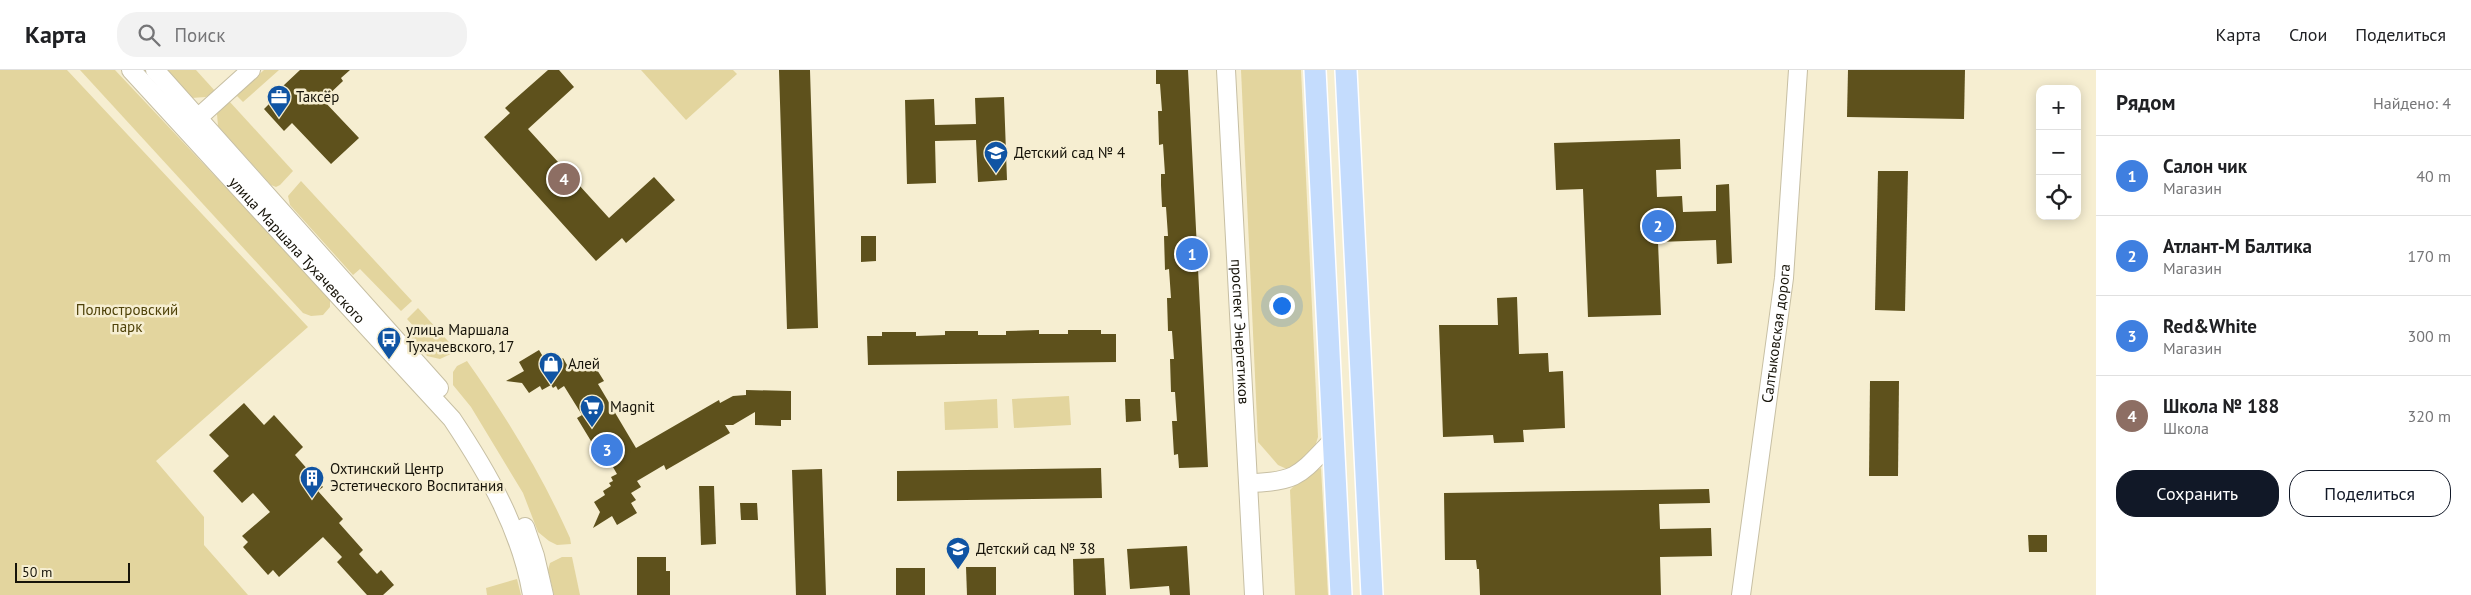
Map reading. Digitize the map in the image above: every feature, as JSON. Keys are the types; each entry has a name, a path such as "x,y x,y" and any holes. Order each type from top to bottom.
{"main road":[{"path":"1315,70 1341,595"},
{"path":"1346,70 1372,595"}],"street":[{"name":"улица Маршала Тухачевского","path":"132,70 452,419 502,502 513,527 532,595"},
{"name":"улица Маршала Тухачевского","path":"155,70 393,334 460,413 482,444 512,498 535,556 544,595"},
{"path":"186,130 251,70"},
{"name":"проспект Энергетиков","path":"1226,70 1254,595"},
{"name":"Салтыковская дорога","path":"1741,595 1784,278 1798,70"},
{"path":"1249,483 1271,483 1294,478 1304,471 1334,439"}],"green space":[{"name":"Полюстровский парк","path":"0,70 67,70 308,327 156,461 204,517 204,545 248,595 0,595"},
{"path":"80,70 115,70 330,298 330,307 323,315 311,316 303,313"},
{"path":"166,70 196,70 215,91 206,97 191,98"},
{"path":"264,70 279,70 243,102 236,95"},
{"path":"641,70 733,70 737,74 686,120"},
{"path":"1241,70 1301,70 1318,437 1314,450 1289,470 1278,465 1258,442"},
{"path":"229,101 293,171 280,185 276,187 271,185 218,126 217,114"},
{"path":"301,181 412,301 401,311 360,269 353,275 290,205 288,196"},
{"path":"418,308 457,351 440,359 427,356 410,337 418,331 407,319"},
{"path":"467,361 510,425 536,469 570,538 571,544 557,545 538,532 523,493 471,407 453,385 453,372 457,366"},
{"path":"1069,396 1071,425 1014,428 1012,399"},
{"path":"997,399 998,428 945,430 944,402"},
{"path":"1321,468 1328,595 1295,595 1290,490 1303,477"},
{"path":"562,557 572,557 580,595 554,595 548,570 550,563"},
{"path":"517,579 521,595 487,595 486,588"}],"building":[{"path":"300,70 350,70 341,78 343,81 323,100 359,138 331,164 292,123 284,131 264,109 269,104 267,101"},
{"path":"548,70 559,70 574,87 528,129 609,218 654,177 675,200 626,243 622,238 596,261 484,137 510,113 505,108"},
{"path":"779,70 810,70 818,328 787,329"},
{"path":"1156,70 1188,70 1208,467 1179,468 1178,454 1174,455 1172,421 1177,421 1175,392 1171,392 1170,359 1174,359 1172,331 1168,331 1167,298 1171,298 1169,269 1165,270 1164,236 1168,236 1166,207 1162,207 1161,174 1165,174 1163,144 1159,145 1158,111 1162,111 1160,84 1156,84"},
{"path":"1848,70 1965,70 1964,119 1847,117"},
{"path":"1004,97 1007,180 978,182 976,140 935,141 936,183 907,184 905,100 934,99 935,125 976,124 975,98"},
{"path":"1680,139 1681,169 1656,170 1657,197 1682,196 1683,212 1716,211 1716,185 1729,184 1732,263 1717,264 1716,240 1658,242 1661,315 1588,317 1583,189 1556,190 1554,143"},
{"path":"1878,171 1908,171 1905,311 1875,310"},
{"path":"861,236 876,236 876,261 861,262"},
{"path":"1517,297 1519,354 1548,353 1549,372 1563,371 1565,428 1523,430 1524,442 1494,443 1493,435 1443,437 1439,325 1498,325 1497,298"},
{"path":"1039,330 1039,334 1068,334 1068,330 1101,330 1101,334 1116,334 1116,362 868,365 867,336 882,336 882,332 916,332 916,336 945,335 945,331 978,331 978,335 1006,335 1006,331"},
{"path":"539,350 545,360 550,357 554,364 563,358 567,365 588,369 594,365 604,381 598,384 636,448 719,400 720,403 733,396 746,395 746,390 791,391 791,420 781,420 781,426 755,425 755,412 733,425 725,425 730,433 666,470 664,465 637,481 641,487 631,493 636,500 631,503 637,513 617,525 612,516 593,528 600,512 594,502 605,495 603,491 611,486 609,483 613,481 611,477 617,474 599,443 594,446 577,418 582,415 564,386 558,390 556,386 553,388 551,385 542,390 540,386 529,393 522,383 506,381 524,371 519,362"},
{"path":"1870,381 1899,381 1898,476 1869,476"},
{"path":"1125,399 1140,399 1141,421 1126,422"},
{"name":"Охтинский Центр Эстетического Воспитания","path":"244,403 264,425 274,415 303,447 295,455 323,487 318,491 343,519 339,523 363,550 359,554 377,574 381,570 394,585 383,595 367,595 337,562 342,557 323,537 279,577 273,570 268,575 243,547 248,542 242,536 270,512 253,493 242,503 213,471 229,456 209,435"},
{"path":"1101,468 1102,498 897,501 897,471"},
{"path":"822,469 826,595 796,595 792,470"},
{"path":"699,486 714,486 716,544 701,545"},
{"path":"1709,489 1710,503 1659,504 1660,529 1711,528 1712,556 1660,557 1661,595 1480,595 1479,569 1477,569 1476,560 1445,560 1444,493"},
{"path":"740,503 757,503 758,520 741,520"},
{"path":"2028,535 2047,535 2047,552 2029,552"},
{"path":"1187,546 1190,595 1170,595 1169,586 1130,589 1127,549"},
{"path":"637,557 666,557 666,571 670,571 670,595 637,595"},
{"path":"1104,558 1106,595 1074,595 1073,559"},
{"path":"966,567 996,567 996,595 967,595"},
{"path":"896,568 925,568 925,595 896,595"}],"place":[{"name":"Таксёр","path":"279,118"},
{"name":"Детский сад № 4","path":"996,174"},
{"name":"Школа № 188","path":"564,179"},
{"name":"Атлант-М Балтика","path":"1658,226"},
{"name":"Салон чик","path":"1192,254"},
{"name":"улица Маршала Тухачевского, 17","path":"389,360"},
{"name":"Алей","path":"551,385"},
{"name":"Magnit","path":"592,428"},
{"name":"Red&White","path":"607,450"},
{"name":"Охтинский Центр Эстетического Воспитания","path":"312,499"},
{"name":"Детский сад № 38","path":"958,570"}]}
